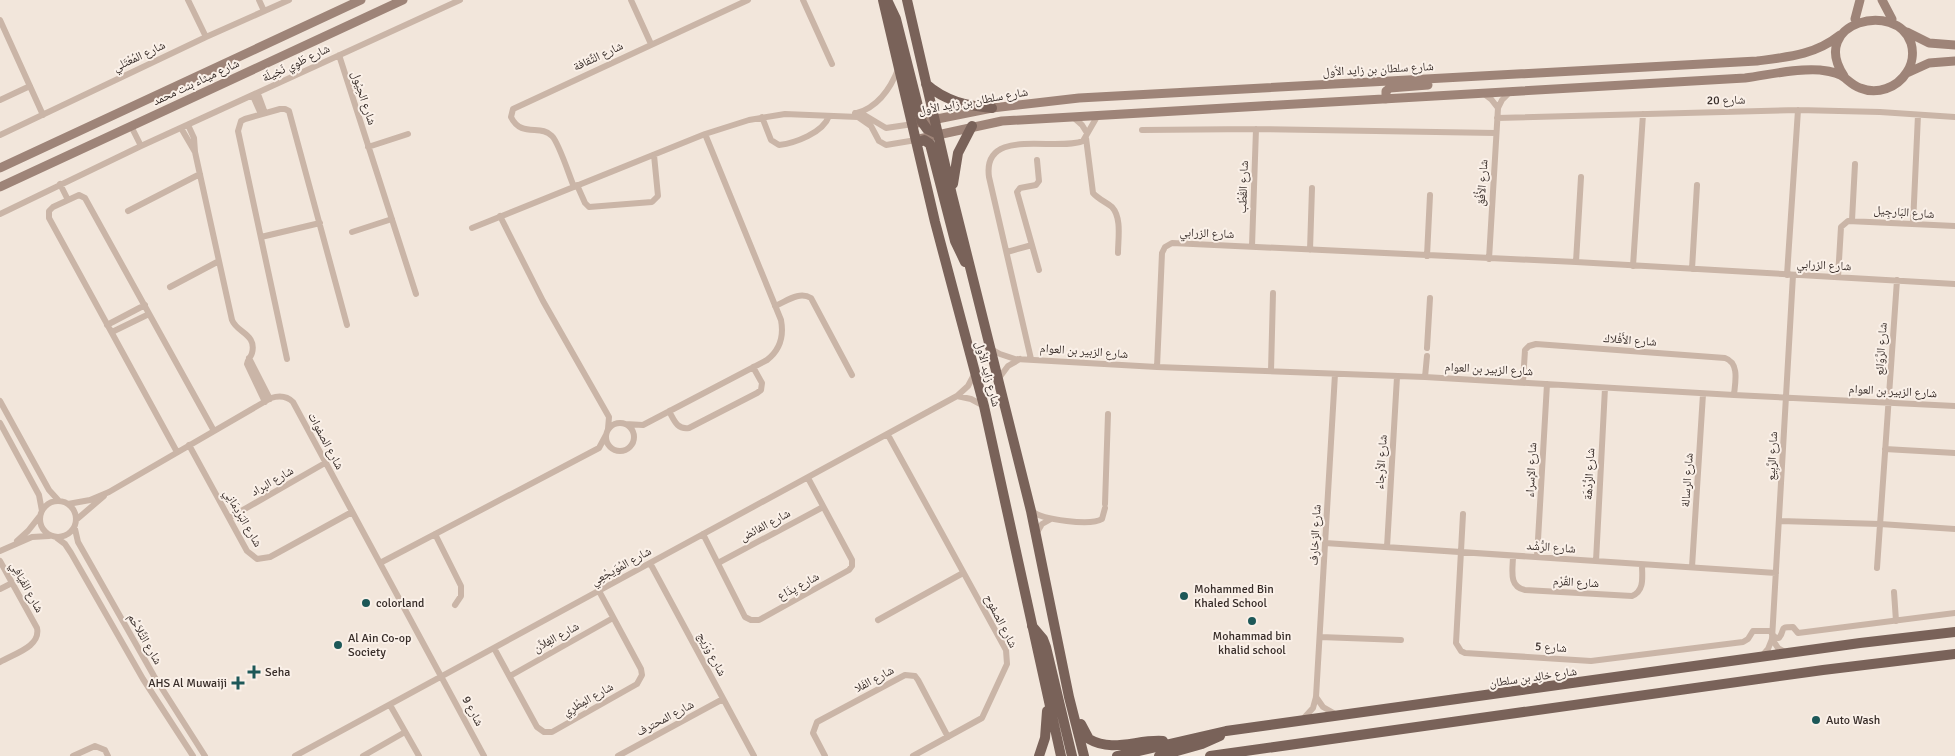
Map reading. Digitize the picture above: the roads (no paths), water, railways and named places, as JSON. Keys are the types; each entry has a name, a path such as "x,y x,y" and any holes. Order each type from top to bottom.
{"main road":[{"name":"شارع ميثاء بنت محمد","path":"0,168 361,0"},
{"name":"شارع ميثاء بنت محمد","path":"0,187 403,0"},
{"name":"شارع زايد الأول","path":"885,0 899,66 918,123 916,142 984,406 1061,756"},
{"path":"885,0 896,20 918,123 938,134"},
{"name":"شارع زايد الأول","path":"907,0 952,195 1031,511 1069,696 1084,756"},
{"path":"1855,19 1860,0"},
{"path":"1882,0 1892,19"},
{"path":"1955,45 1929,43 1907,32 1892,19 1870,14 1849,23 1837,41 1836,56 1844,76 1861,89 1876,91 1890,87 1906,73 1929,63 1955,61"},
{"path":"1906,73 1912,57 1907,32"},
{"name":"شارع سلطان بن زايد الأول","path":"918,123 992,108 1079,98 1772,59 1798,56 1816,50 1840,35"},
{"name":"شارع سلطان بن زايد الأول","path":"916,142 938,134 972,126 1002,121 1070,116 1744,78 1810,70 1824,70 1844,76"},
{"path":"1386,99 1386,91 1390,88 1426,85 1452,78"},
{"path":"926,84 936,93 950,100 971,106 992,108"},
{"path":"952,195 958,153 972,126"},
{"path":"916,142 924,140 930,144 958,249 970,269"},
{"path":"1031,625 1038,631 1046,647 1072,756"},
{"name":"شارع خالِد بن سلطان","path":"1117,756 1226,731 1789,653 1955,632"},
{"path":"1210,756 1823,670 1955,654"},
{"path":"1069,696 1084,732 1093,741 1115,746 1146,741 1174,742"},
{"path":"1040,756 1045,738 1048,703"},
{"path":"1159,756 1202,744 1219,737 1226,731"}],"street":[{"path":"188,0 206,36"},
{"path":"259,0 264,11"},
{"name":"شارع المُعْتَلي","path":"0,135 206,36 289,0"},
{"name":"شارع طَوِي نَخِيلَة","path":"0,214 141,146 460,0"},
{"path":"631,0 651,44"},
{"name":"شارع الثَّقافة","path":"575,186 554,139 544,131 529,131 517,124 511,117 513,109 748,0"},
{"path":"803,0 832,64"},
{"path":"0,20 43,115"},
{"name":"شارع الحِيُول","path":"339,55 416,294"},
{"path":"829,116 856,113 870,109 889,87 899,66"},
{"path":"0,100 30,86"},
{"path":"1482,93 1491,99 1498,108 1504,97 1511,91"},
{"path":"256,95 263,114"},
{"name":"شارع الأُفُق","path":"1489,258 1498,108"},
{"path":"287,359 238,126 245,119 285,109 289,111 347,325"},
{"name":"شارع 20","path":"1497,118 1798,110 1955,117"},
{"name":"شارع الرَّبِيع","path":"1761,657 1768,649 1772,635 1780,520 1787,397 1790,275 1798,110"},
{"path":"856,113 866,116 886,128 918,123"},
{"path":"472,228 705,134 732,124 762,118 794,114 858,117 865,120 871,126 879,141 886,145 916,142"},
{"path":"1633,266 1642,114"},
{"path":"1031,359 988,171 996,152 1008,146 1080,142 1086,136 1098,115"},
{"path":"1913,224 1918,115"},
{"path":"762,118 771,140 779,145 818,131 825,124 829,116"},
{"path":"1070,116 1082,125 1086,136 1093,193 1098,199 1112,208 1117,216 1118,253"},
{"path":"68,504 90,500 108,492 267,400 247,366 252,350 252,342 248,334 232,323 195,152 194,138 188,125"},
{"path":"131,126 141,146"},
{"path":"181,128 195,152"},
{"path":"1142,130 1256,129 1496,133"},
{"name":"شارع القُطُب","path":"1252,246 1256,129"},
{"path":"368,147 408,134"},
{"path":"599,448 618,451 626,450 644,425 774,355 782,339 783,330 775,306 705,134"},
{"path":"575,186 589,207 652,202 658,196 654,154"},
{"path":"1037,160 1039,181 1036,186 1020,188 1017,192 1039,270"},
{"path":"1838,277 1842,228 1844,224 1852,220 1855,164"},
{"path":"128,211 200,174"},
{"path":"1576,262 1582,178"},
{"path":"58,185 66,201"},
{"path":"1692,269 1696,185"},
{"path":"1310,250 1312,188"},
{"path":"177,452 49,218 51,209 80,196 85,198 214,431"},
{"path":"1427,256 1430,196"},
{"path":"500,216 543,301 609,417 632,430 634,439"},
{"path":"352,232 392,219"},
{"name":"شارع البَارجِيل","path":"1852,220 1955,226"},
{"path":"261,237 320,223"},
{"name":"شارع الزرابي","path":"1157,367 1162,252 1165,247 1175,243 1576,262 1955,284"},
{"path":"1007,252 1032,244"},
{"path":"170,287 219,261"},
{"name":"شارع الرَّوَائِع","path":"1877,568 1897,280"},
{"path":"1271,371 1273,293"},
{"path":"775,306 798,295 806,295 812,298 852,375"},
{"path":"1428,348 1430,298"},
{"path":"107,324 144,305"},
{"path":"112,332 149,314"},
{"name":"شارع الأَفْلاك","path":"1523,382 1525,350 1529,346 1536,344 1725,358 1731,360 1735,365 1734,395"},
{"name":"شارع الزبير بن العوام","path":"991,348 1005,356 1022,359 1157,367 1426,377 1704,394 1955,406"},
{"path":"1426,377 1427,356"},
{"path":"250,358 263,392"},
{"name":"شارع الزبير بن العوام","path":"999,378 1008,366 1022,359"},
{"path":"669,411 677,426 689,428 757,393 762,383 754,367"},
{"name":"شارع المُوَيجْعِي","path":"295,756 957,396 968,386 975,373"},
{"name":"شارع الزخارف","path":"1301,721 1310,713 1316,697 1335,374"},
{"name":"شارع الأرجاء","path":"1387,547 1397,377"},
{"name":"شارع الإسراء","path":"1537,557 1547,384"},
{"name":"شارع الرُّدْهَة","path":"1596,561 1605,388"},
{"name":"شارع الرسالة","path":"1692,567 1704,394"},
{"name":"شارع الصفوات","path":"267,400 282,396 289,398 293,402 441,676"},
{"path":"957,396 971,399 984,406"},
{"path":"0,401 49,490 60,501 73,508 76,520 75,529 66,536 38,536 13,544 0,551"},
{"path":"1031,511 1038,516 1051,519 1094,522 1102,519 1105,506 1108,414"},
{"path":"609,417 607,443 613,450"},
{"path":"0,423 40,495 40,524 44,531 53,537"},
{"path":"380,564 599,448 607,432 614,425 644,425"},
{"name":"شارع الصفوح","path":"888,434 1006,650 1007,664 982,718 913,756"},
{"name":"شارع البَرْدِمَانِي","path":"189,445 248,551 257,559 264,559 352,512"},
{"path":"1886,449 1953,453"},
{"name":"شارع البراد","path":"229,518 325,464"},
{"name":"شارع يِذَاع","path":"703,534 745,617 758,620 849,570 852,566 852,560 808,478"},
{"path":"76,520 108,492"},
{"path":"13,544 28,531 49,503 60,501"},
{"name":"شارع الفائض","path":"718,563 823,507"},
{"name":"شارع 5","path":"1462,514 1456,643 1461,651 1465,653 1575,660 1606,660 1743,642 1750,637 1753,631 1779,638 1782,629 1785,627 1793,627 1798,633 1955,614"},
{"path":"1036,535 1042,524 1051,519"},
{"path":"1780,520 1955,529"},
{"name":"شارع التَّلاَحُم","path":"75,529 78,542 126,629 205,756"},
{"path":"435,534 461,586 461,596 455,605"},
{"name":"شارع التَّلاَحُم","path":"53,537 65,544 71,553 143,679 193,756"},
{"name":"شارع الرُّشْد","path":"1325,543 1776,573"},
{"name":"شارع القُرْم","path":"1513,556 1513,583 1516,587 1525,590 1632,596 1641,589 1642,565"},
{"name":"شارع الفَيَافِي","path":"0,562 37,628 38,634 34,643 0,662"},
{"name":"شارع وْرَيج","path":"650,562 754,756"},
{"path":"878,620 963,573"},
{"path":"0,589 12,583"},
{"name":"شارع المِطْرِي","path":"494,648 537,727 544,732 552,732 636,684 641,679 641,669 599,591"},
{"path":"1894,592 1896,621"},
{"name":"شارع الغِلاَّن","path":"510,676 613,618"},
{"path":"1772,635 1778,648 1789,653"},
{"path":"1320,637 1401,640"},
{"name":"شارع الفَلا","path":"825,756 812,733 817,722 910,674 918,680 948,737"},
{"name":"شارع 9","path":"441,676 484,756"},
{"path":"1316,697 1323,707 1340,716"},
{"name":"شارع المحترف","path":"618,756 723,699"},
{"path":"390,705 419,756"},
{"path":"364,756 406,732"},
{"path":"73,756 95,746 105,750 108,756"}],"place":[{"name":"Mohammed Bin Khaled School","path":"1184,596"},
{"name":"colorland","path":"366,603"},
{"name":"Mohammad bin khalid school","path":"1252,621"},
{"name":"Al Ain Co-op Society","path":"338,645"},
{"name":"Seha","path":"254,672"},
{"name":"AHS Al Muwaiji","path":"238,683"},
{"name":"Auto Wash","path":"1816,720"}]}
